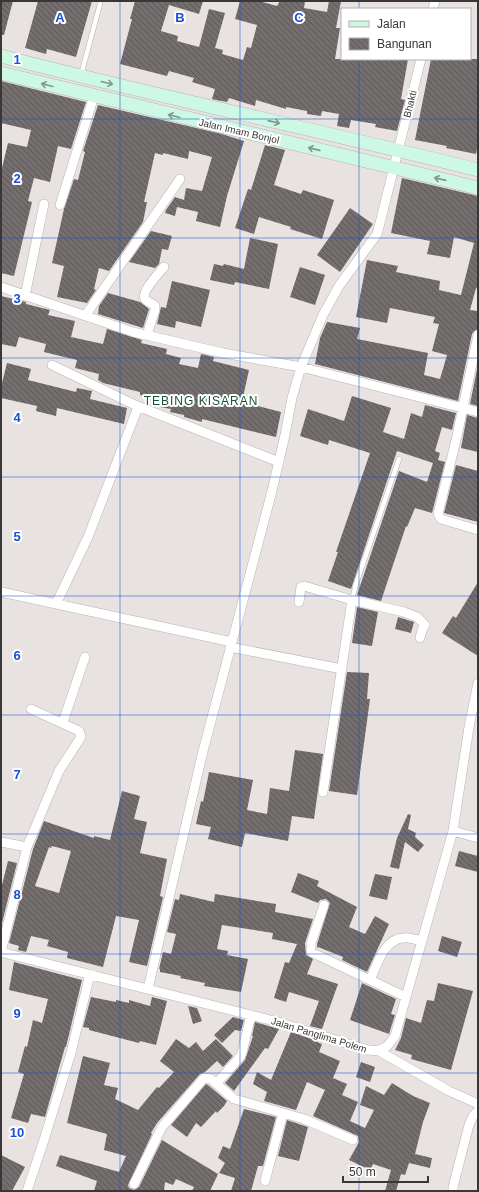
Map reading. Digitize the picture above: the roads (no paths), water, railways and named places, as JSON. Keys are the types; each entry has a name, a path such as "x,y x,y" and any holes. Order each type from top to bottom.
{"main road":[{"name":"Jalan Imam Bonjol","path":"1,56 245,116 398,150 478,170"},
{"name":"Jalan Imam Bonjol","path":"1,73 478,188"},
{"path":"196,121 200,114 200,105"},
{"path":"242,132 240,123 245,116"}],"street":[{"name":"Bhakti","path":"148,989 202,755 279,462 292,398 301,367 323,315 339,286 377,234 421,60"},
{"path":"60,205 94,96"},
{"path":"84,316 180,179"},
{"path":"25,296 44,204"},
{"path":"147,335 155,306 146,300 144,292 164,267"},
{"path":"1,288 84,316 147,335 223,353 301,367 478,412"},
{"path":"478,335 463,409 438,514 441,519 478,530"},
{"path":"52,365 138,407 279,462"},
{"path":"56,604 88,537 138,407"},
{"path":"299,602 301,587 304,586 352,600 404,612 417,617 426,625 422,630 420,638"},
{"path":"1,592 342,670"},
{"path":"323,792 352,600"},
{"path":"63,722 85,657"},
{"name":"Jalan Panglima Polem","path":"1,952 286,1024 368,1050 379,1051 389,1045 395,1036 452,831 469,727 478,683"},
{"path":"1,952 27,847 59,771 81,737 79,731 63,722 31,709"},
{"path":"452,831 478,838"},
{"path":"1,842 27,847"},
{"path":"324,905 311,943 311,952 406,996"},
{"path":"370,980 389,943 396,939 404,938 422,941"},
{"path":"27,1191 71,1053 90,974"},
{"path":"216,1084 240,1057 251,1015"},
{"path":"379,1051 449,1091 478,1104"},
{"path":"134,1184 162,1127 204,1078 211,1079 234,1099 304,1118 353,1140"},
{"path":"454,1191 453,1187 468,1124 478,1111"},
{"path":"265,1181 283,1113"}],"lane":[{"path":"81,76 100,4"},
{"path":"352,600 356,584 399,459"}],"district":[{"name":"TEBING KISARAN","path":"201,401"}]}
